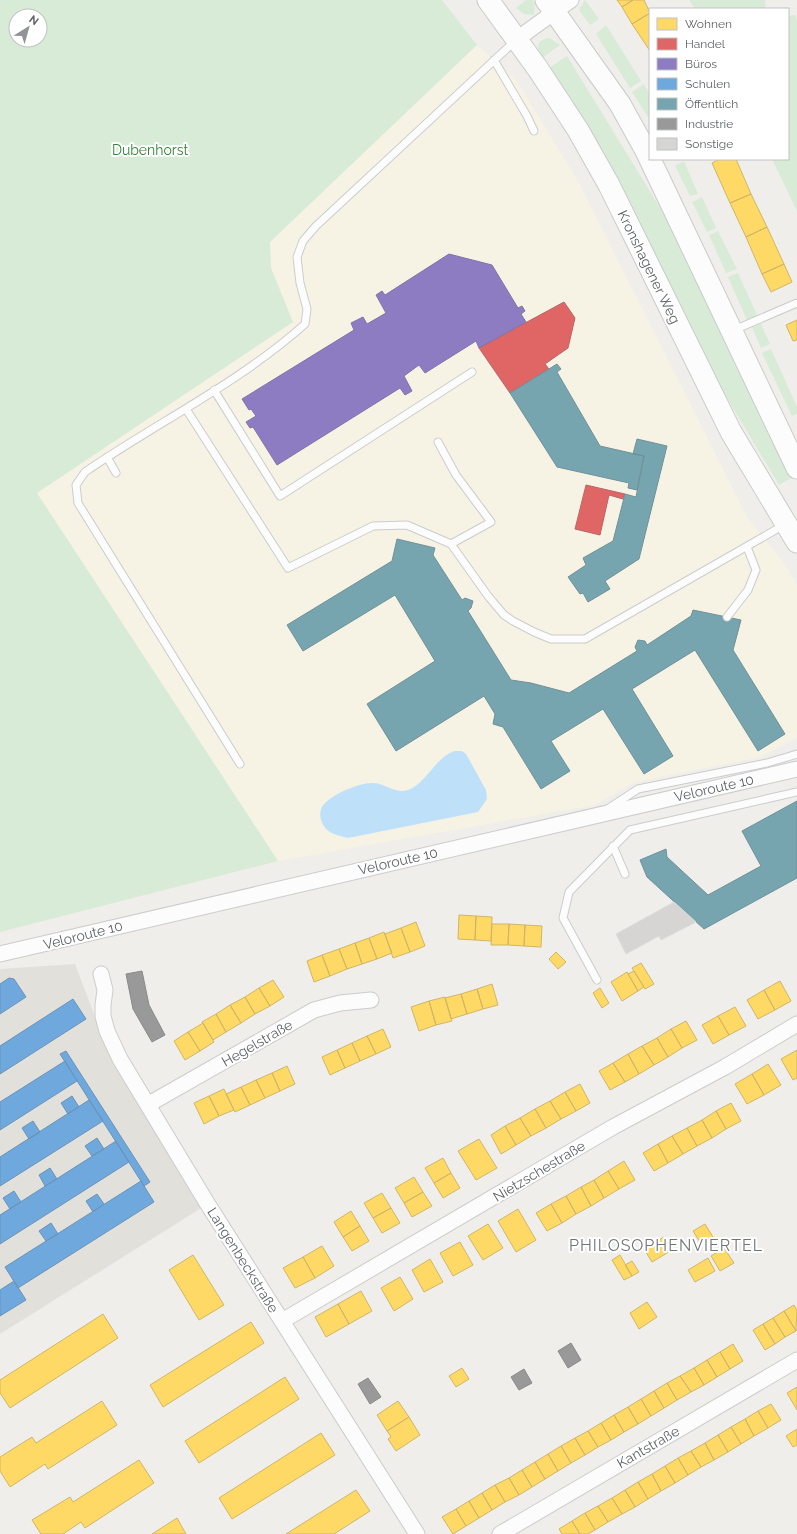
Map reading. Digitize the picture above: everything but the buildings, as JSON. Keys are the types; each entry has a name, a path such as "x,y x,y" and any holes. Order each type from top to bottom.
{"main road":[{"name":"Kronshagener Weg","path":"488,0 578,130 609,184 730,432 792,522 797,542"},
{"path":"558,4 620,104 649,159"},
{"path":"650,160 797,468"}],"street":[{"path":"517,40 558,4"},
{"name":"Veloroute 10","path":"0,954 797,769"},
{"name":"Langenbeckstraße","path":"101,974 105,990 103,1016 107,1031 120,1059 149,1104 210,1207 417,1534"},
{"name":"Hegelstraße","path":"149,1104 314,1010 340,1003 372,1000"},
{"name":"Nietzschestraße","path":"282,1321 613,1127 725,1067 797,1024"},
{"name":"Kantstraße","path":"500,1534 797,1360"}],"lane":[{"path":"240,764 78,503 76,485 86,472 107,457 186,409 284,343 305,324 307,310 300,282 297,257 302,241 316,226 517,40"},
{"path":"494,60 527,116 534,132"},
{"path":"732,331 797,303"},
{"path":"214,390 280,496 472,372"},
{"path":"186,409 288,568 373,526 407,525 451,544 488,596 504,615 534,632 551,639 585,639 792,522"},
{"path":"438,442 456,475 491,522 451,544"},
{"path":"107,457 116,473"},
{"path":"727,617 748,590 756,570 747,547"},
{"path":"599,815 638,789 767,763 797,754"},
{"path":"597,980 563,918 569,892 630,830 797,792"},
{"path":"613,846 624,874"}],"shaded area":[{"path":"477,45 515,78 579,183 747,517 786,566 797,585 797,737 761,757 635,782 595,805 278,861 37,493 293,322 271,268 270,242"},
{"path":"75,964 108,1051 203,1207 0,1334 0,969"}],"green space":[{"name":"Dubenhorst","path":"0,0 442,0 477,45 270,242 271,268 293,322 37,493 278,861 0,932"},
{"path":"526,0 533,0 535,5 534,15 524,14 516,8"},
{"path":"585,0 599,19 590,25 579,10"},
{"path":"689,0 765,0 766,8 694,8"},
{"path":"795,15 797,20 797,211 772,160 789,160 789,16"},
{"path":"606,25 641,81 630,88 596,34"},
{"path":"549,38 560,45 542,58 538,51 538,45 545,39"},
{"path":"567,56 670,224 791,478 779,485 706,363 629,201 608,162 549,68"},
{"path":"644,84 649,93 649,116 648,117 632,92"},
{"path":"684,161 698,194 690,196 675,166"},
{"path":"702,197 716,228 707,232 692,202"},
{"path":"718,231 737,269 726,273 709,235"},
{"path":"738,273 758,317 748,322 728,277"},
{"path":"761,324 770,344 761,348 752,327"},
{"path":"771,349 797,407 797,414 792,416 762,353"}],"water":[{"path":"454,751 462,751 466,754 486,790 487,799 478,812 348,838 331,833 323,824 320,817 321,809 329,799 336,795 352,787 368,783 378,784 399,791 408,790 420,782 441,760"}],"district":[{"name":"PHILOSOPHENVIERTEL","path":"666,1245"}]}
